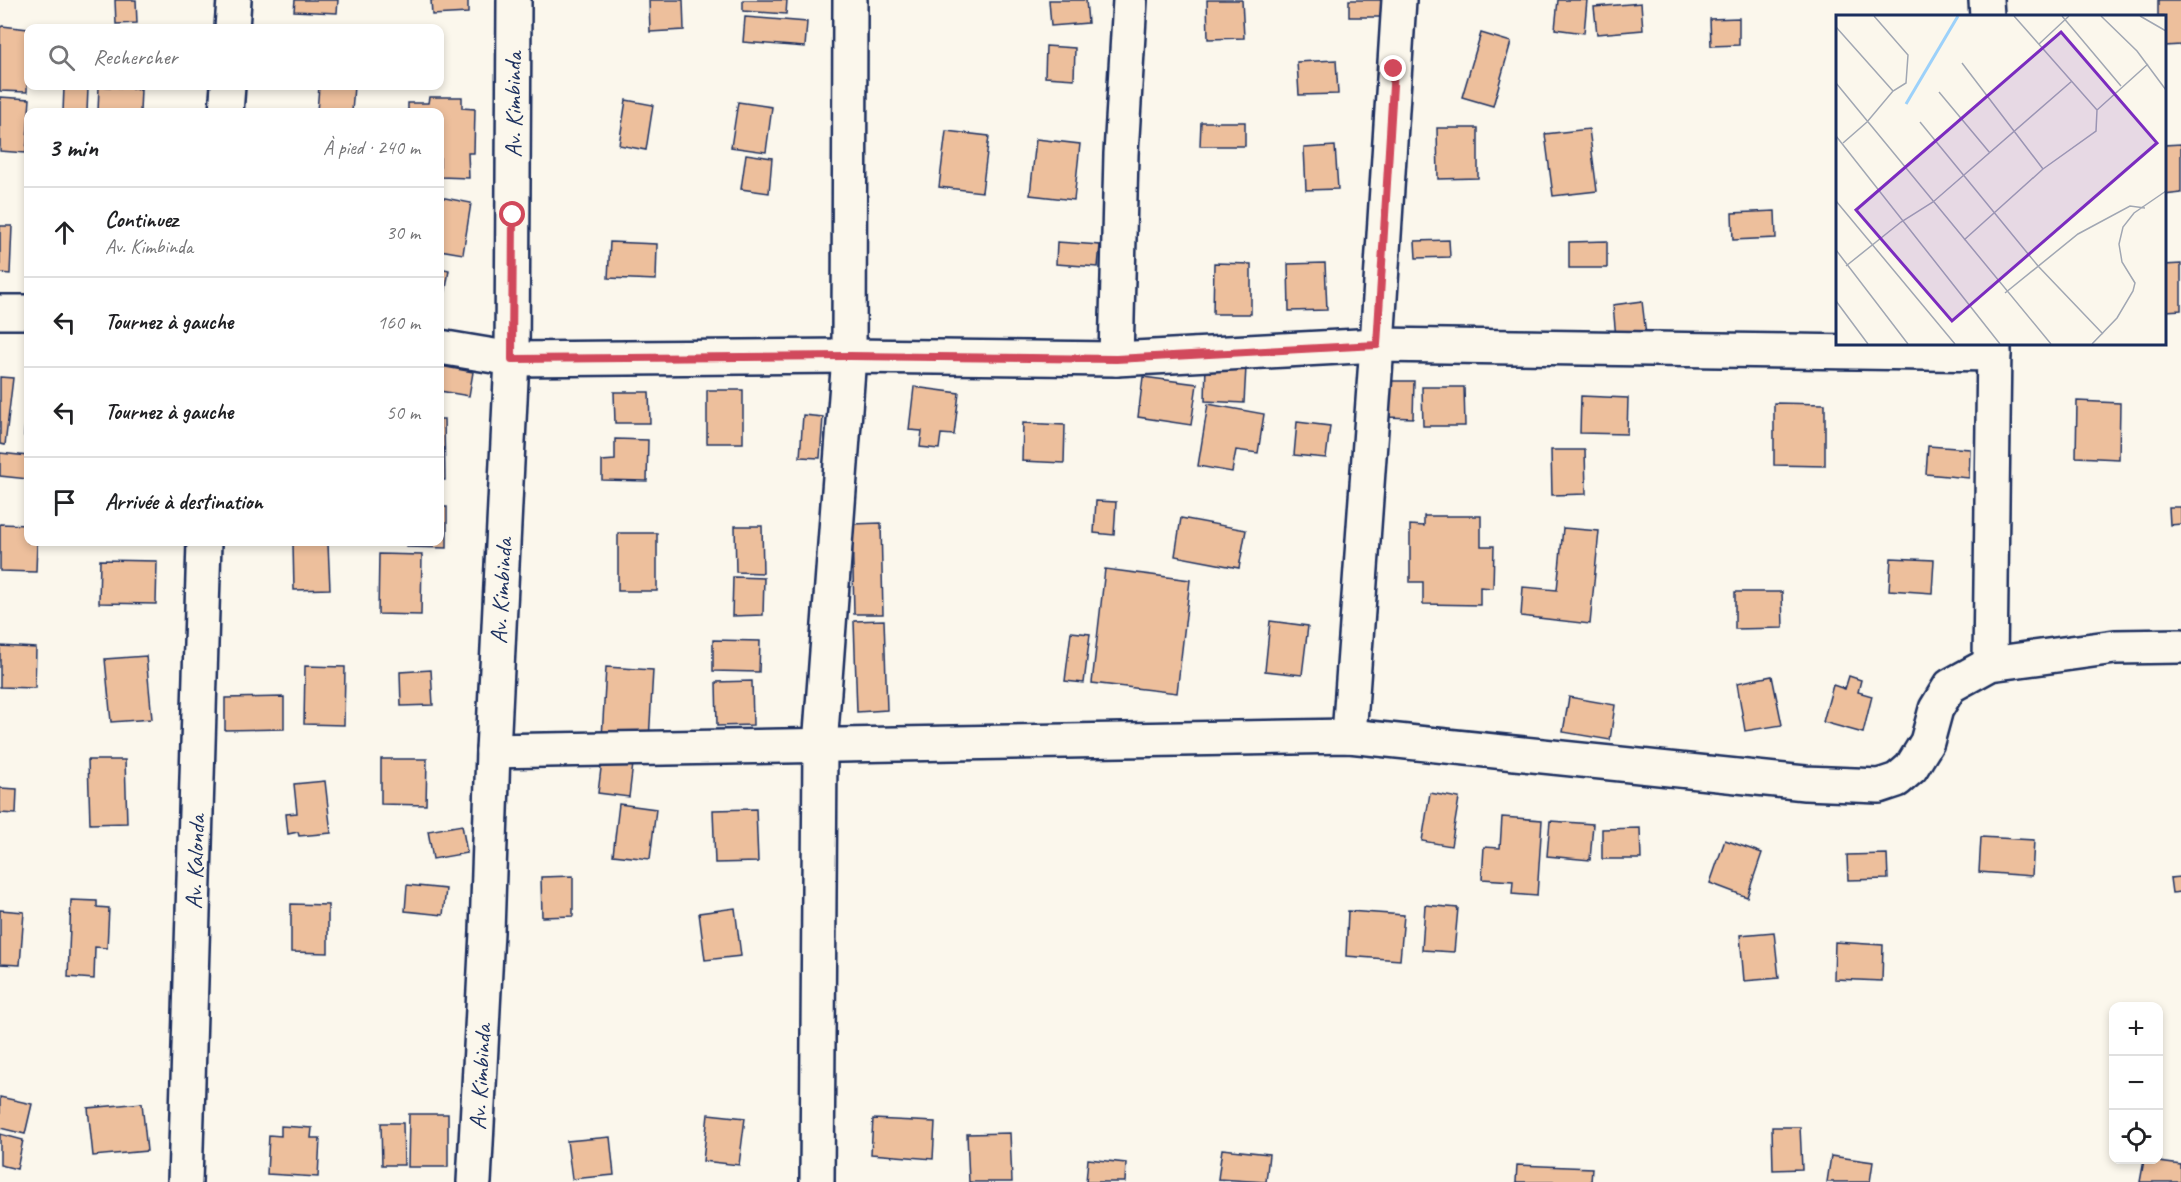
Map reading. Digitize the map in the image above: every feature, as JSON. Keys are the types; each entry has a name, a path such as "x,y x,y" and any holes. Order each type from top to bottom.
{"street":[{"path":"232,24 234,0"},
{"name":"Av. Kimbinda","path":"474,1182 512,359 514,0"},
{"path":"817,1182 820,746 849,356 850,0"},
{"path":"1116,359 1121,154 1130,0"},
{"path":"1349,736 1399,0"},
{"path":"1986,0 1987,15"},
{"path":"226,108 228,90"},
{"path":"0,312 24,312"},
{"path":"444,348 512,359 849,356 1116,359 1377,345 1994,349 1990,664"},
{"name":"Av. Kalonda","path":"185,1182 204,546"},
{"path":"493,751 1349,736 1805,783 1879,786 1897,780 1911,768 1926,742 1936,709 1950,686 1990,664 2115,647 2181,646"}],"building":[{"path":"115,0 136,0 137,23 116,24"},
{"path":"295,0 338,0 337,13 294,11"},
{"path":"431,0 468,0 468,13 432,15"},
{"path":"649,0 683,0 684,30 650,32"},
{"path":"743,0 787,0 786,14 743,11"},
{"path":"1049,0 1086,0 1088,23 1051,26"},
{"path":"1207,0 1242,0 1244,38 1208,39"},
{"path":"1349,0 1382,0 1383,17 1349,17"},
{"path":"1558,0 1587,0 1584,33 1555,29"},
{"path":"2158,0 2181,0 2181,45 2166,46 2166,15 2158,15"},
{"path":"1641,3 1643,30 1597,34 1594,7"},
{"path":"745,17 807,22 805,47 743,42"},
{"path":"1739,18 1739,45 1711,46 1710,19"},
{"path":"2,26 24,29 24,90 27,92 0,91 0,28"},
{"path":"1481,33 1511,42 1493,106 1462,97"},
{"path":"1046,46 1075,48 1074,79 1045,77"},
{"path":"1336,60 1338,94 1299,95 1297,62"},
{"path":"64,90 88,90 87,108 63,108"},
{"path":"99,90 141,90 140,108 98,108"},
{"path":"319,90 354,90 352,108 317,108"},
{"path":"0,97 30,99 29,108 24,108 24,153 0,151"},
{"path":"429,97 462,97 462,108 475,109 474,153 468,153 469,178 444,177 444,108 408,108 408,103 428,103"},
{"path":"626,100 653,105 646,150 619,145"},
{"path":"738,102 772,107 766,152 731,147"},
{"path":"1201,122 1245,122 1245,146 1200,146"},
{"path":"1437,128 1478,128 1478,178 1438,179"},
{"path":"1589,129 1597,191 1553,196 1545,134"},
{"path":"946,131 989,136 982,192 939,187"},
{"path":"1036,139 1080,144 1074,200 1030,195"},
{"path":"2181,144 2181,193 2166,195 2166,145"},
{"path":"1335,146 1338,189 1306,190 1304,148"},
{"path":"746,154 772,158 769,193 741,189"},
{"path":"444,198 471,203 463,254 444,251"},
{"path":"1775,211 1776,238 1733,240 1732,213"},
{"path":"0,226 12,226 10,274 0,273"},
{"path":"1449,240 1450,257 1416,258 1415,241"},
{"path":"1607,241 1607,268 1569,268 1569,242"},
{"path":"610,242 657,244 656,280 608,278"},
{"path":"1057,242 1100,245 1098,267 1056,264"},
{"path":"1214,263 1251,264 1251,314 1213,314"},
{"path":"1325,263 1327,310 1289,311 1288,264"},
{"path":"2181,264 2181,310 2166,311 2166,265"},
{"path":"444,269 449,270 444,301"},
{"path":"1642,301 1646,335 1616,338 1613,305"},
{"path":"1206,365 1246,367 1244,403 1205,401"},
{"path":"444,367 473,372 469,396 444,392"},
{"path":"0,377 13,378 5,445 0,444"},
{"path":"1143,377 1197,384 1191,425 1138,417"},
{"path":"1387,381 1414,381 1413,418 1386,417"},
{"path":"914,387 959,393 954,435 941,434 939,449 920,447 922,431 909,430"},
{"path":"1422,387 1464,387 1465,426 1423,426"},
{"path":"707,390 743,390 743,443 707,443"},
{"path":"614,392 649,392 650,423 615,423"},
{"path":"1581,396 1628,398 1627,434 1580,433"},
{"path":"2077,401 2120,403 2119,459 2076,457"},
{"path":"1774,403 1825,404 1825,466 1774,465"},
{"path":"1208,404 1264,414 1258,453 1236,450 1232,472 1198,466"},
{"path":"803,415 823,417 820,458 800,457"},
{"path":"444,419 445,480 444,480"},
{"path":"1297,422 1330,426 1326,458 1294,455"},
{"path":"1023,423 1065,425 1064,463 1022,461"},
{"path":"615,439 648,440 647,481 602,480 602,461 615,460"},
{"path":"1928,446 1970,449 1969,478 1926,474"},
{"path":"1551,450 1585,450 1586,494 1552,495"},
{"path":"0,453 24,456 24,479 0,476"},
{"path":"1096,501 1116,502 1114,535 1094,533"},
{"path":"444,507 447,507 447,548 407,547 444,546"},
{"path":"2169,507 2181,507 2181,524 2170,525"},
{"path":"1424,516 1481,516 1481,546 1494,546 1493,588 1480,587 1480,605 1423,604 1423,582 1410,582 1410,525 1424,526"},
{"path":"1181,518 1246,530 1239,568 1175,556"},
{"path":"881,523 883,614 854,614 852,524"},
{"path":"0,524 24,525 24,546 37,546 36,572 0,571"},
{"path":"735,526 762,526 763,573 736,572"},
{"path":"1563,528 1599,531 1590,624 1521,616 1523,587 1557,590"},
{"path":"618,533 657,533 657,591 618,591"},
{"path":"293,546 328,546 330,589 294,590"},
{"path":"379,554 422,555 421,615 378,614"},
{"path":"1891,558 1934,560 1932,593 1889,590"},
{"path":"100,560 157,561 156,604 99,603"},
{"path":"1105,569 1190,580 1177,693 1092,683"},
{"path":"733,577 764,578 763,615 732,616"},
{"path":"1735,592 1782,592 1783,628 1735,629"},
{"path":"884,620 887,710 857,712 854,621"},
{"path":"1270,621 1308,626 1302,675 1265,671"},
{"path":"1071,632 1090,634 1084,683 1065,681"},
{"path":"713,640 760,641 759,672 713,671"},
{"path":"0,646 36,648 35,688 0,687"},
{"path":"146,656 152,719 111,722 105,659"},
{"path":"305,666 345,667 344,725 304,724"},
{"path":"606,667 653,670 649,741 602,738"},
{"path":"431,670 433,705 401,706 400,672"},
{"path":"1772,676 1782,725 1745,731 1737,683"},
{"path":"1849,676 1861,680 1858,692 1872,696 1863,733 1823,722 1833,685 1845,689"},
{"path":"752,681 753,725 717,726 716,682"},
{"path":"284,697 284,729 225,730 225,698"},
{"path":"1569,697 1615,705 1610,740 1563,732"},
{"path":"381,759 427,759 426,805 381,804"},
{"path":"88,760 125,760 127,823 90,824"},
{"path":"602,760 633,764 629,797 598,793"},
{"path":"325,781 331,833 299,836 298,832 288,834 286,814 297,813 294,784"},
{"path":"0,788 17,789 16,814 0,813"},
{"path":"1430,793 1459,798 1451,846 1422,841"},
{"path":"619,804 656,809 650,859 613,855"},
{"path":"756,809 758,862 715,863 713,810"},
{"path":"1502,817 1542,820 1537,896 1512,894 1513,881 1482,879 1484,847 1500,848"},
{"path":"1550,821 1593,824 1590,860 1547,856"},
{"path":"462,825 467,853 433,859 428,831"},
{"path":"1640,828 1641,859 1602,859 1602,829"},
{"path":"1981,837 2034,840 2032,876 1979,872"},
{"path":"1725,840 1762,853 1747,897 1710,883"},
{"path":"1887,854 1888,879 1848,880 1847,855"},
{"path":"573,876 573,916 542,917 541,877"},
{"path":"2181,877 2181,892 2172,893 2170,878"},
{"path":"407,885 446,889 443,915 405,911"},
{"path":"71,900 97,901 97,907 109,908 107,948 95,947 94,979 68,977"},
{"path":"291,904 328,905 328,953 291,952"},
{"path":"1425,905 1458,908 1454,952 1422,950"},
{"path":"735,908 741,956 705,960 699,913"},
{"path":"0,910 24,912 20,965 0,964"},
{"path":"1348,911 1404,915 1400,960 1346,956"},
{"path":"1774,932 1779,978 1744,981 1740,935"},
{"path":"1835,942 1883,945 1882,981 1834,979"},
{"path":"0,1097 32,1104 25,1134 0,1128"},
{"path":"142,1103 147,1151 93,1156 88,1108"},
{"path":"409,1114 448,1114 448,1167 408,1167"},
{"path":"708,1114 745,1118 739,1165 703,1161"},
{"path":"873,1119 935,1122 933,1159 871,1154"},
{"path":"381,1123 403,1123 404,1165 382,1165"},
{"path":"281,1126 312,1128 311,1138 320,1138 318,1177 267,1174 269,1135 281,1136"},
{"path":"1772,1127 1800,1127 1802,1169 1773,1170"},
{"path":"1010,1133 1012,1182 969,1182 967,1134"},
{"path":"0,1134 23,1140 17,1169 0,1165"},
{"path":"610,1137 614,1175 572,1179 567,1141"},
{"path":"1222,1149 1269,1154 1266,1182 1218,1179"},
{"path":"1831,1156 1873,1162 1870,1182 1827,1182"},
{"path":"1088,1159 1126,1163 1125,1182 1086,1182"},
{"path":"2163,1163 2181,1165 2181,1182 2140,1182 2143,1164"},
{"path":"1517,1165 1592,1168 1591,1182 1516,1182"}],"route":[{"path":"513,215 512,359 849,356 1116,359 1377,345 1394,69"}]}
